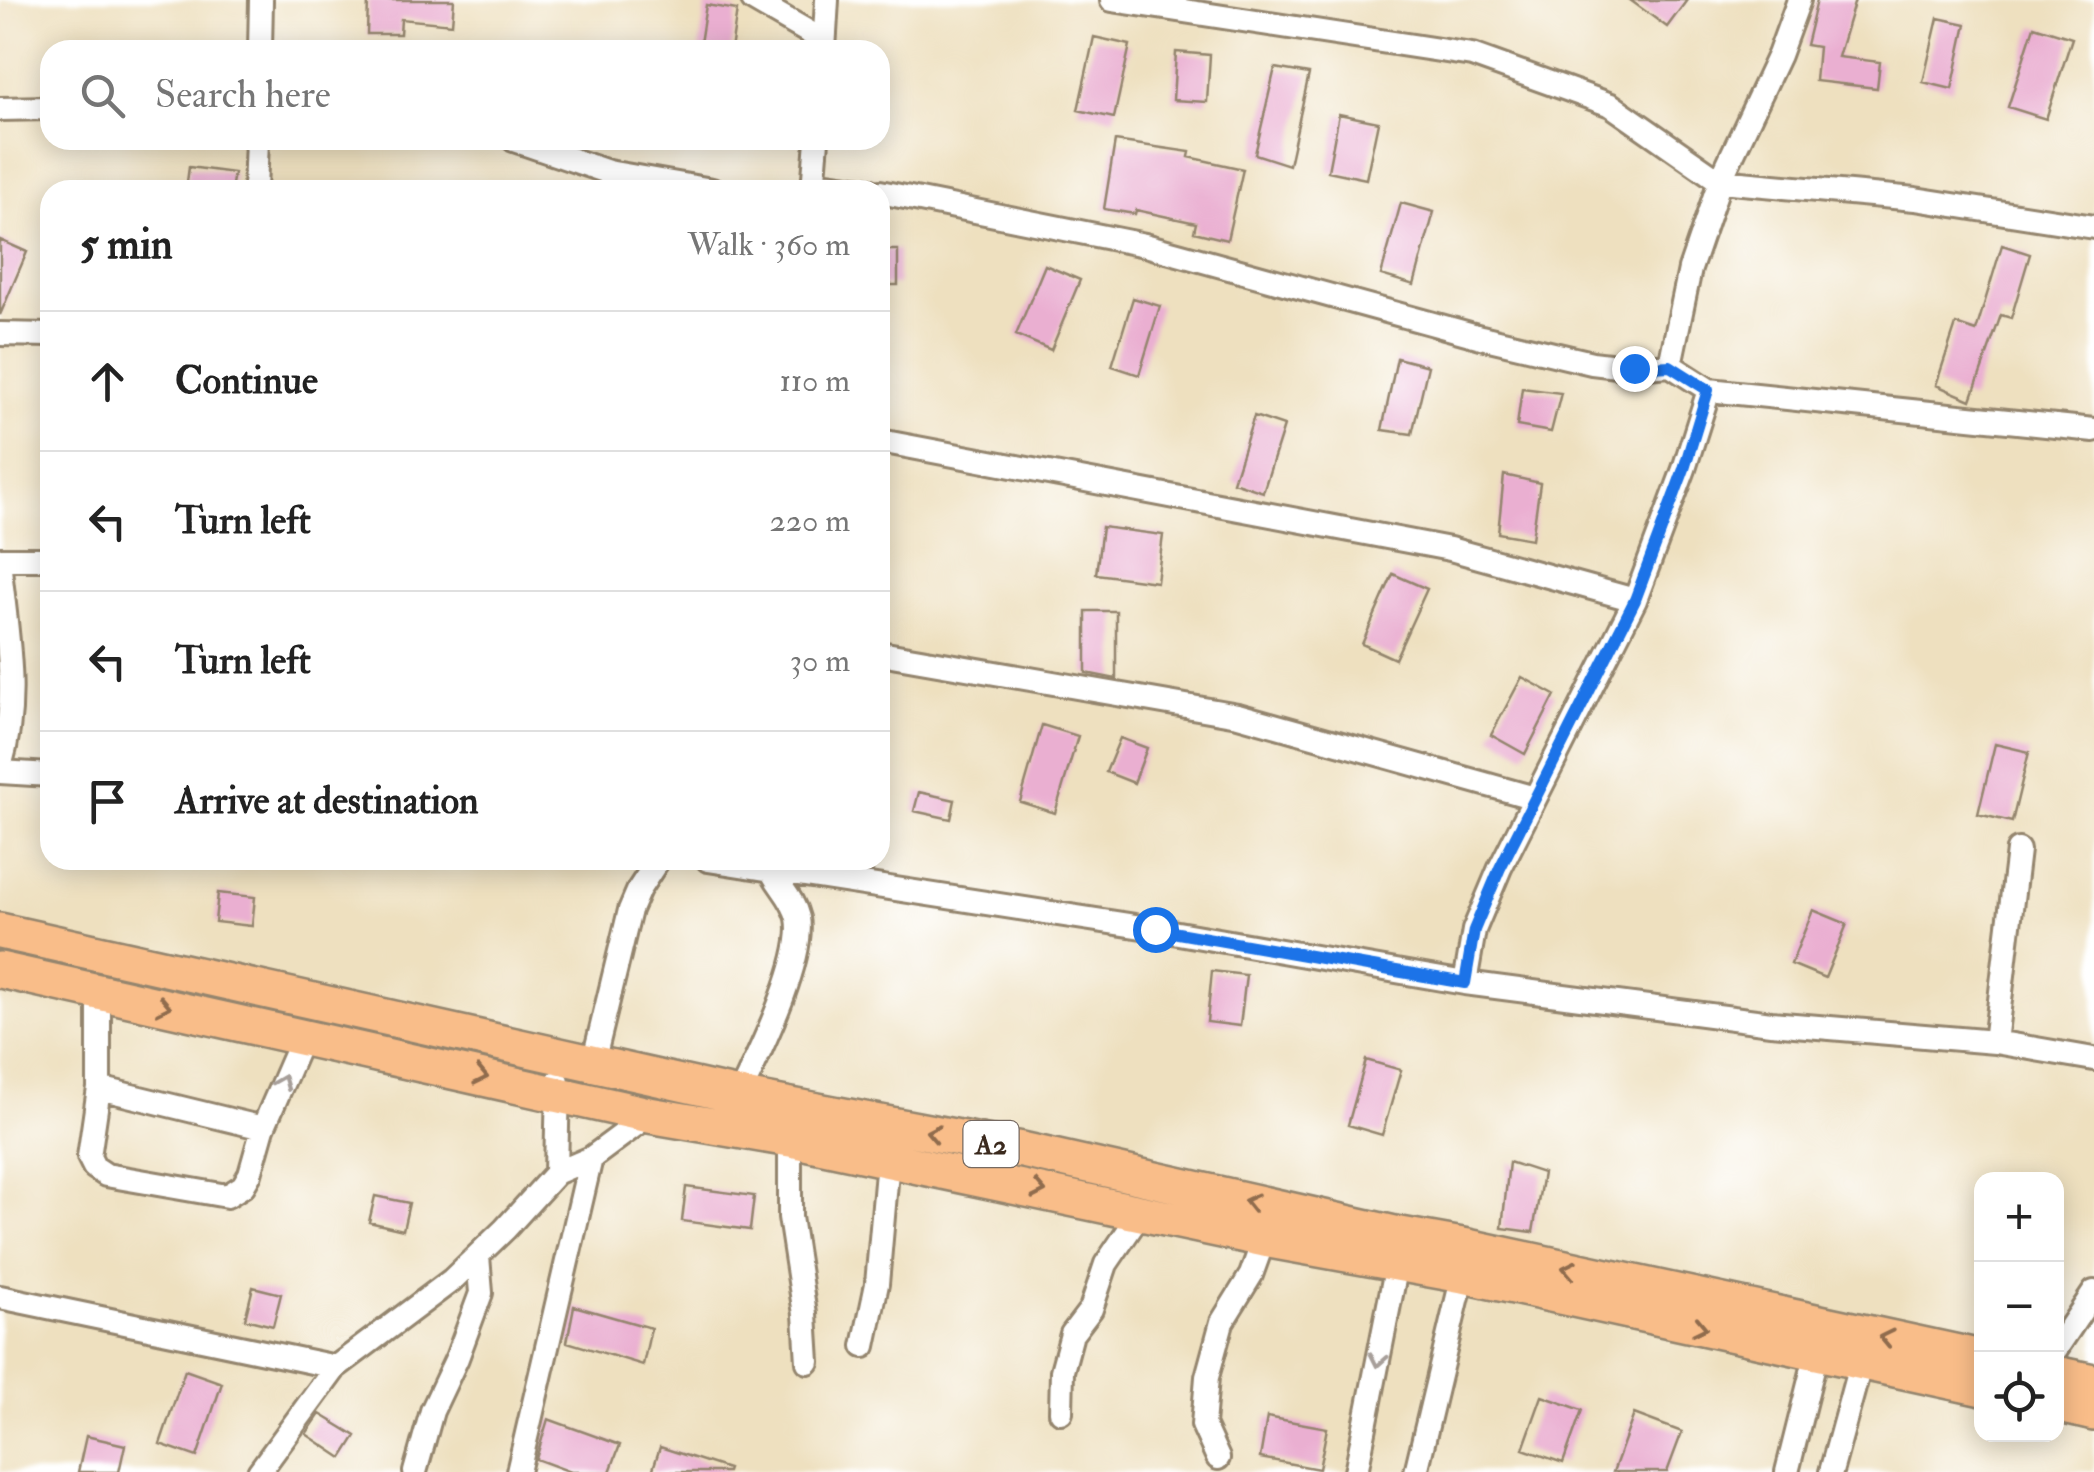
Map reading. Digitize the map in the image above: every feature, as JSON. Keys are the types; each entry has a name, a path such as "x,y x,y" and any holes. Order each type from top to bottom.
{"highway":[{"name":"A2","path":"0,930 739,1096 1022,1150 1395,1234 1974,1356"},
{"name":"A2","path":"0,970 649,1114 790,1139 1264,1239 1463,1275 1974,1386"},
{"path":"2064,1376 2094,1382"},
{"path":"2064,1406 2094,1413"}],"street":[{"path":"260,40 262,0"},
{"path":"752,0 815,40"},
{"path":"824,40 827,0"},
{"path":"1112,0 1472,55 1611,105 1720,181 1914,199 2094,227"},
{"path":"1670,366 1690,269 1720,181 1779,55 1799,0"},
{"path":"0,109 40,108"},
{"path":"255,180 257,150"},
{"path":"543,150 608,172 654,180"},
{"path":"814,180 816,150"},
{"path":"890,194 1146,245 1465,333 1592,363 1634,368 1670,366 1708,390 2094,430"},
{"path":"0,334 40,335"},
{"path":"1465,983 1474,930 1535,798 1635,600 1684,469 1708,390"},
{"path":"890,443 1450,549 1635,600"},
{"path":"0,559 40,559"},
{"path":"0,569 13,688 8,742 0,770 40,774"},
{"path":"890,656 1238,716 1535,798"},
{"path":"1995,1042 2018,850"},
{"path":"556,1172 556,1092 578,1060 638,889 651,870"},
{"path":"739,1096 766,1035 798,941 794,903 772,870"},
{"path":"794,870 1465,983 1772,1022 1995,1042 2094,1060"},
{"path":"99,992 99,1088 89,1157 94,1167 106,1174 227,1196 244,1186 263,1128 303,1036"},
{"path":"99,1088 263,1128"},
{"path":"259,1472 336,1367 452,1280 556,1172 591,1158 649,1114"},
{"path":"790,1139 790,1216 808,1362"},
{"path":"519,1471 591,1158"},
{"path":"864,1346 878,1284 888,1160"},
{"path":"1061,1412 1062,1371 1072,1334 1091,1309 1106,1264 1142,1211"},
{"path":"1218,1458 1203,1425 1207,1377 1222,1322 1251,1274 1264,1239"},
{"path":"415,1472 432,1410 481,1294 478,1256"},
{"path":"1356,1472 1397,1264"},
{"path":"1416,1472 1463,1275"},
{"path":"2064,1336 2094,1292"},
{"path":"0,1297 336,1367"},
{"path":"1787,1472 1817,1352"},
{"path":"1831,1472 1861,1362"}],"building":[{"path":"368,0 454,0 452,24 401,19 400,34 367,34"},
{"path":"1630,0 1687,0 1667,27"},
{"path":"1817,0 1855,0 1838,57 1880,62 1877,88 1815,81 1818,47 1806,45"},
{"path":"706,5 737,10 732,40 701,40"},
{"path":"1938,18 1966,24 1952,89 1923,82"},
{"path":"2034,26 2072,38 2046,119 2008,107"},
{"path":"1094,37 1130,45 1114,118 1078,110"},
{"path":"1176,52 1210,55 1207,102 1173,100"},
{"path":"1275,68 1309,74 1289,165 1255,154"},
{"path":"1339,114 1378,122 1366,179 1328,171"},
{"path":"1115,141 1190,152 1189,157 1243,169 1227,240 1194,232 1196,223 1136,210 1135,214 1104,209"},
{"path":"189,167 234,173 233,180 187,180"},
{"path":"1401,203 1434,212 1414,285 1381,275"},
{"path":"0,240 27,252 0,315"},
{"path":"2002,245 2030,254 2011,318 2001,315 1971,400 1936,385 1956,324 1976,331"},
{"path":"890,250 898,250 898,285 890,285"},
{"path":"1045,265 1080,280 1051,350 1016,335"},
{"path":"1133,298 1160,306 1139,375 1112,366"},
{"path":"1397,358 1428,366 1412,434 1382,430"},
{"path":"1522,388 1561,393 1551,432 1517,426"},
{"path":"1254,416 1284,426 1263,492 1233,482"},
{"path":"1504,475 1540,483 1532,539 1498,533"},
{"path":"1102,527 1163,535 1157,582 1096,574"},
{"path":"1393,574 1427,589 1395,659 1362,644"},
{"path":"1086,611 1116,611 1116,679 1086,673"},
{"path":"1522,677 1555,695 1525,754 1491,735"},
{"path":"1042,725 1078,736 1055,813 1020,802"},
{"path":"1120,738 1147,748 1134,783 1106,772"},
{"path":"1995,744 2029,752 2012,822 1978,814"},
{"path":"919,792 955,800 951,819 914,811"},
{"path":"218,893 255,897 252,926 215,922"},
{"path":"1813,910 1847,924 1825,978 1791,964"},
{"path":"1212,971 1246,975 1240,1026 1207,1022"},
{"path":"1366,1060 1401,1070 1382,1135 1348,1125"},
{"path":"1509,1162 1543,1173 1533,1232 1502,1228"},
{"path":"686,1187 754,1196 750,1230 682,1221"},
{"path":"375,1196 409,1203 403,1230 369,1222"},
{"path":"253,1287 281,1294 273,1326 245,1319"},
{"path":"574,1306 651,1328 643,1365 567,1342"},
{"path":"185,1370 222,1383 197,1457 160,1444"},
{"path":"1542,1396 1582,1410 1563,1463 1523,1449"},
{"path":"320,1414 356,1436 342,1458 306,1434"},
{"path":"1634,1414 1682,1432 1667,1472 1613,1472"},
{"path":"1267,1417 1327,1428 1319,1469 1260,1458"},
{"path":"548,1419 620,1445 610,1472 571,1472 536,1459"},
{"path":"86,1436 125,1445 119,1472 78,1472"},
{"path":"660,1447 728,1469 727,1472 652,1472"}],"route":[{"path":"1155,929 1465,983 1474,930 1500,868 1635,600 1684,469 1708,390 1670,366 1634,368"}]}
